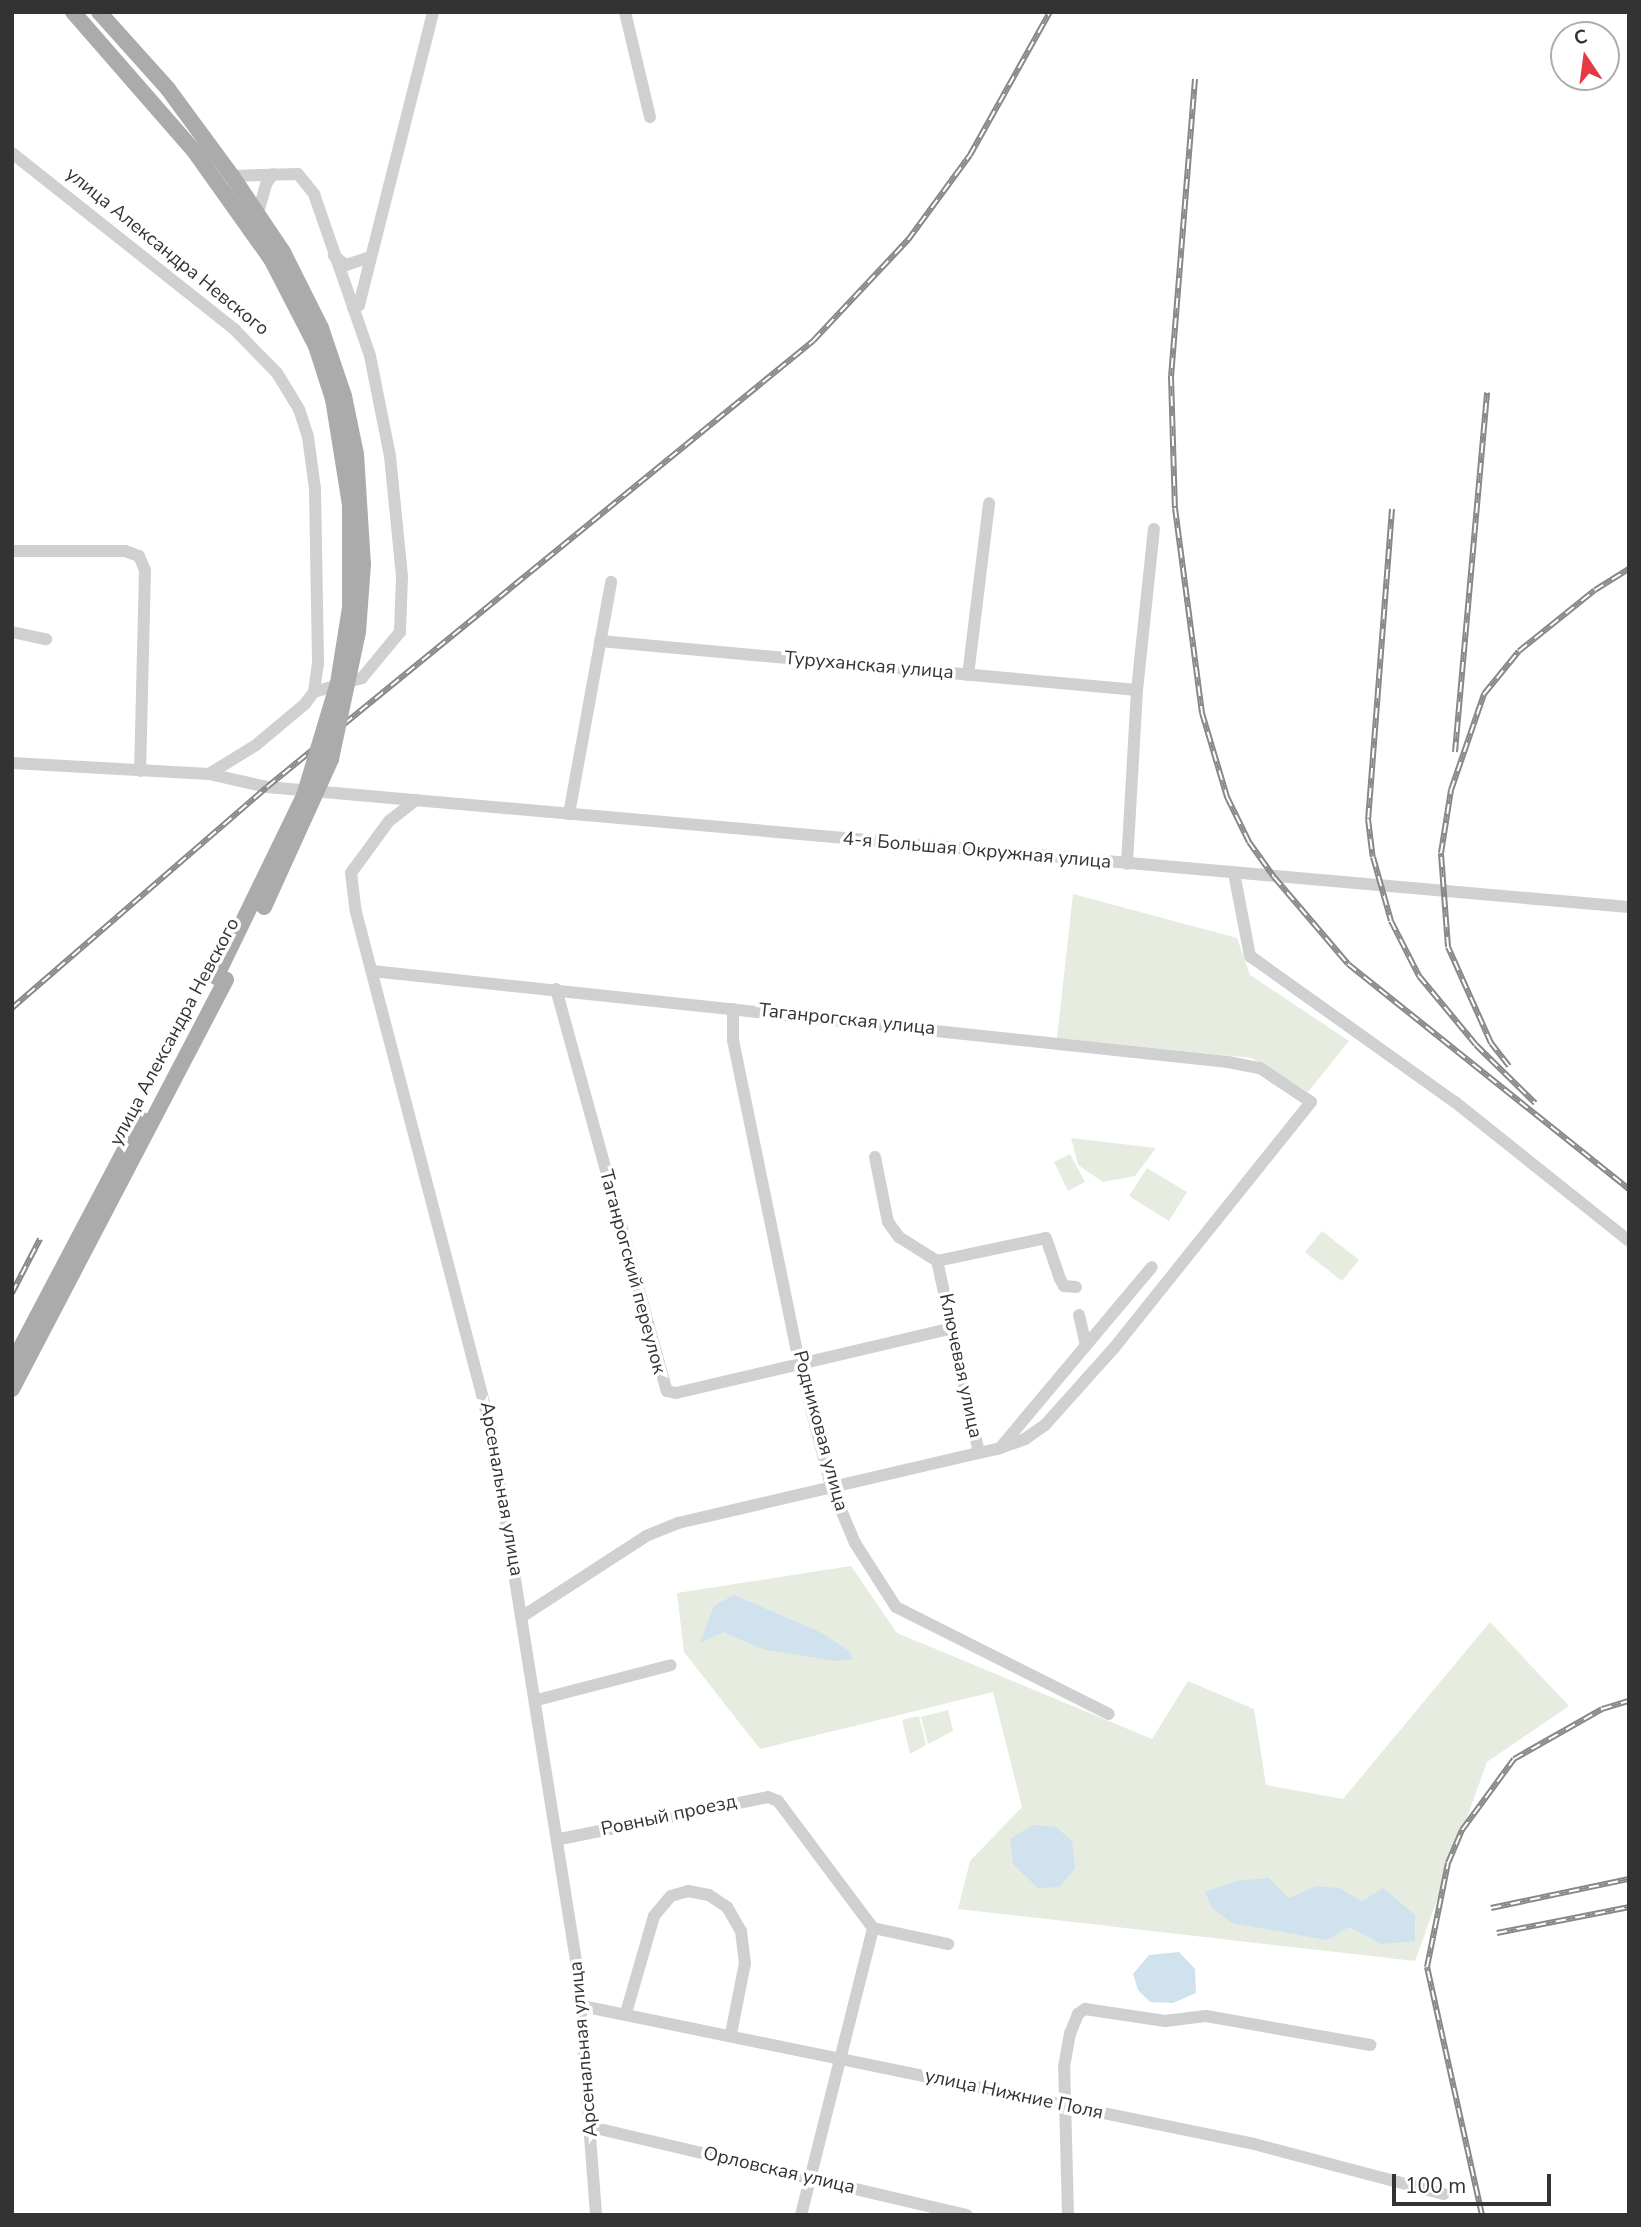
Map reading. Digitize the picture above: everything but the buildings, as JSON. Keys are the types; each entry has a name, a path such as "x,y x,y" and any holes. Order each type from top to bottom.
{"main road":[{"path":"73,12 195,152 277,256"},
{"path":"99,12 168,89 232,176 257,216 277,256"},
{"name":"улица Александра Невского","path":"12,1389 221,979 297,840 331,759 347,697 361,591 361,503 344,396 320,328 277,256"},
{"path":"12,1364 221,979"}],"street":[{"path":"353,308 359,305 432,12"},
{"path":"625,12 649,117"},
{"name":"улица Александра Невского","path":"12,153 235,330 277,373 299,409 308,437 315,489 315,686"},
{"path":"257,216 266,184 273,174"},
{"path":"12,763 209,774 270,734 315,686 347,678 374,666 392,645 402,622 400,535 376,379 306,180 298,174 232,176"},
{"path":"333,256 346,265 370,257"},
{"path":"968,675 989,503"},
{"path":"1127,864 1137,690 1154,529"},
{"path":"12,551 125,551 139,556 145,570 141,771"},
{"path":"569,814 611,582"},
{"path":"12,632 46,639"},
{"name":"Туруханская улица","path":"600,641 1137,690"},
{"name":"4-я Большая Окружная улица","path":"209,774 267,787 326,790 569,814 1629,907"},
{"name":"Арсенальная улица","path":"416,800 389,821 351,873 372,971 478,1367 560,1839 582,2006 596,2215"},
{"path":"1234,873 1250,956 1455,1102 1629,1241"},
{"name":"Таганрогская улица","path":"372,971 1228,1062 1260,1068 1311,1102 1096,1368 1045,1425 1025,1439 1000,1448"},
{"name":"Таганрогский переулок","path":"556,989 667,1391 676,1393 800,1366 953,1328"},
{"name":"Родниковая улица","path":"733,1009 733,1040 800,1366 831,1486 855,1544 896,1607 1109,1714"},
{"path":"875,1157 888,1222 899,1237 937,1261 1046,1238 1064,1286 1076,1287"},
{"name":"Ключевая улица","path":"523,1616 646,1536 678,1523 979,1452 937,1261"},
{"path":"979,1452 1000,1448 1152,1267"},
{"path":"1079,1315 1086,1345"},
{"path":"537,1700 671,1665"},
{"name":"Ровный проезд","path":"560,1839 757,1798 778,1801 873,1928"},
{"path":"626,2013 654,1916 671,1896 688,1891 727,1907 741,1931 745,1963 731,2034"},
{"path":"801,2215 808,2178 873,1928 948,1944"},
{"name":"улица Нижние Поля","path":"582,2006 841,2056 1065,2107 1254,2144 1443,2194"},
{"path":"1068,2215 1065,2107 1070,2034 1085,2009 1166,2021 1206,2016 1370,2045"},
{"name":"Орловская улица","path":"591,2127 967,2215"}],"shaded area":[{"path":"1073,894 1237,938 1250,975 1349,1041 1308,1092 1252,1058 1057,1038"},
{"path":"1071,1138 1156,1148 1135,1176 1103,1182 1078,1165"},
{"path":"1070,1154 1085,1182 1068,1191 1054,1162"},
{"path":"1147,1168 1187,1192 1169,1221 1129,1196"},
{"path":"1322,1231 1359,1260 1342,1281 1305,1252"},
{"path":"851,1566 897,1633 1152,1739 1188,1681 1254,1709 1266,1785 1343,1799 1490,1622 1569,1706 1487,1762 1415,1961 958,1909 970,1861 1022,1807 993,1692 760,1749 684,1652 677,1593"},
{"path":"948,1710 953,1731 928,1744 921,1717"},
{"path":"919,1716 926,1745 910,1754 902,1720"}],"water":[{"path":"734,1595 822,1633 849,1651 853,1659 837,1661 765,1650 723,1632 700,1643 714,1606"},
{"path":"1033,1825 1056,1827 1072,1841 1075,1868 1060,1887 1038,1888 1013,1864 1010,1839"},
{"path":"1269,1878 1289,1898 1316,1886 1339,1888 1362,1901 1383,1888 1415,1915 1415,1941 1381,1944 1349,1927 1327,1940 1232,1923 1212,1908 1205,1892 1235,1881"},
{"path":"1179,1952 1195,1969 1196,1993 1173,2003 1150,2002 1138,1990 1133,1974 1149,1955"}],"railway":[{"path":"12,1008 267,787 813,341 908,240 970,155 1050,12"},
{"path":"1195,79 1171,376 1175,508 1202,713 1227,797 1249,842 1274,877 1348,964 1629,1189"},
{"path":"1455,752 1487,392"},
{"path":"1392,509 1368,819 1373,857 1391,921 1419,976 1476,1045 1535,1103"},
{"path":"1509,1066 1491,1043 1448,947 1441,853 1451,790 1484,694 1519,651 1595,590 1629,569"},
{"path":"12,1293 40,1239"},
{"path":"1482,2215 1427,1967 1448,1863 1462,1830 1514,1759 1602,1709 1629,1701"},
{"path":"1491,1908 1629,1879"},
{"path":"1497,1933 1629,1907"}]}
